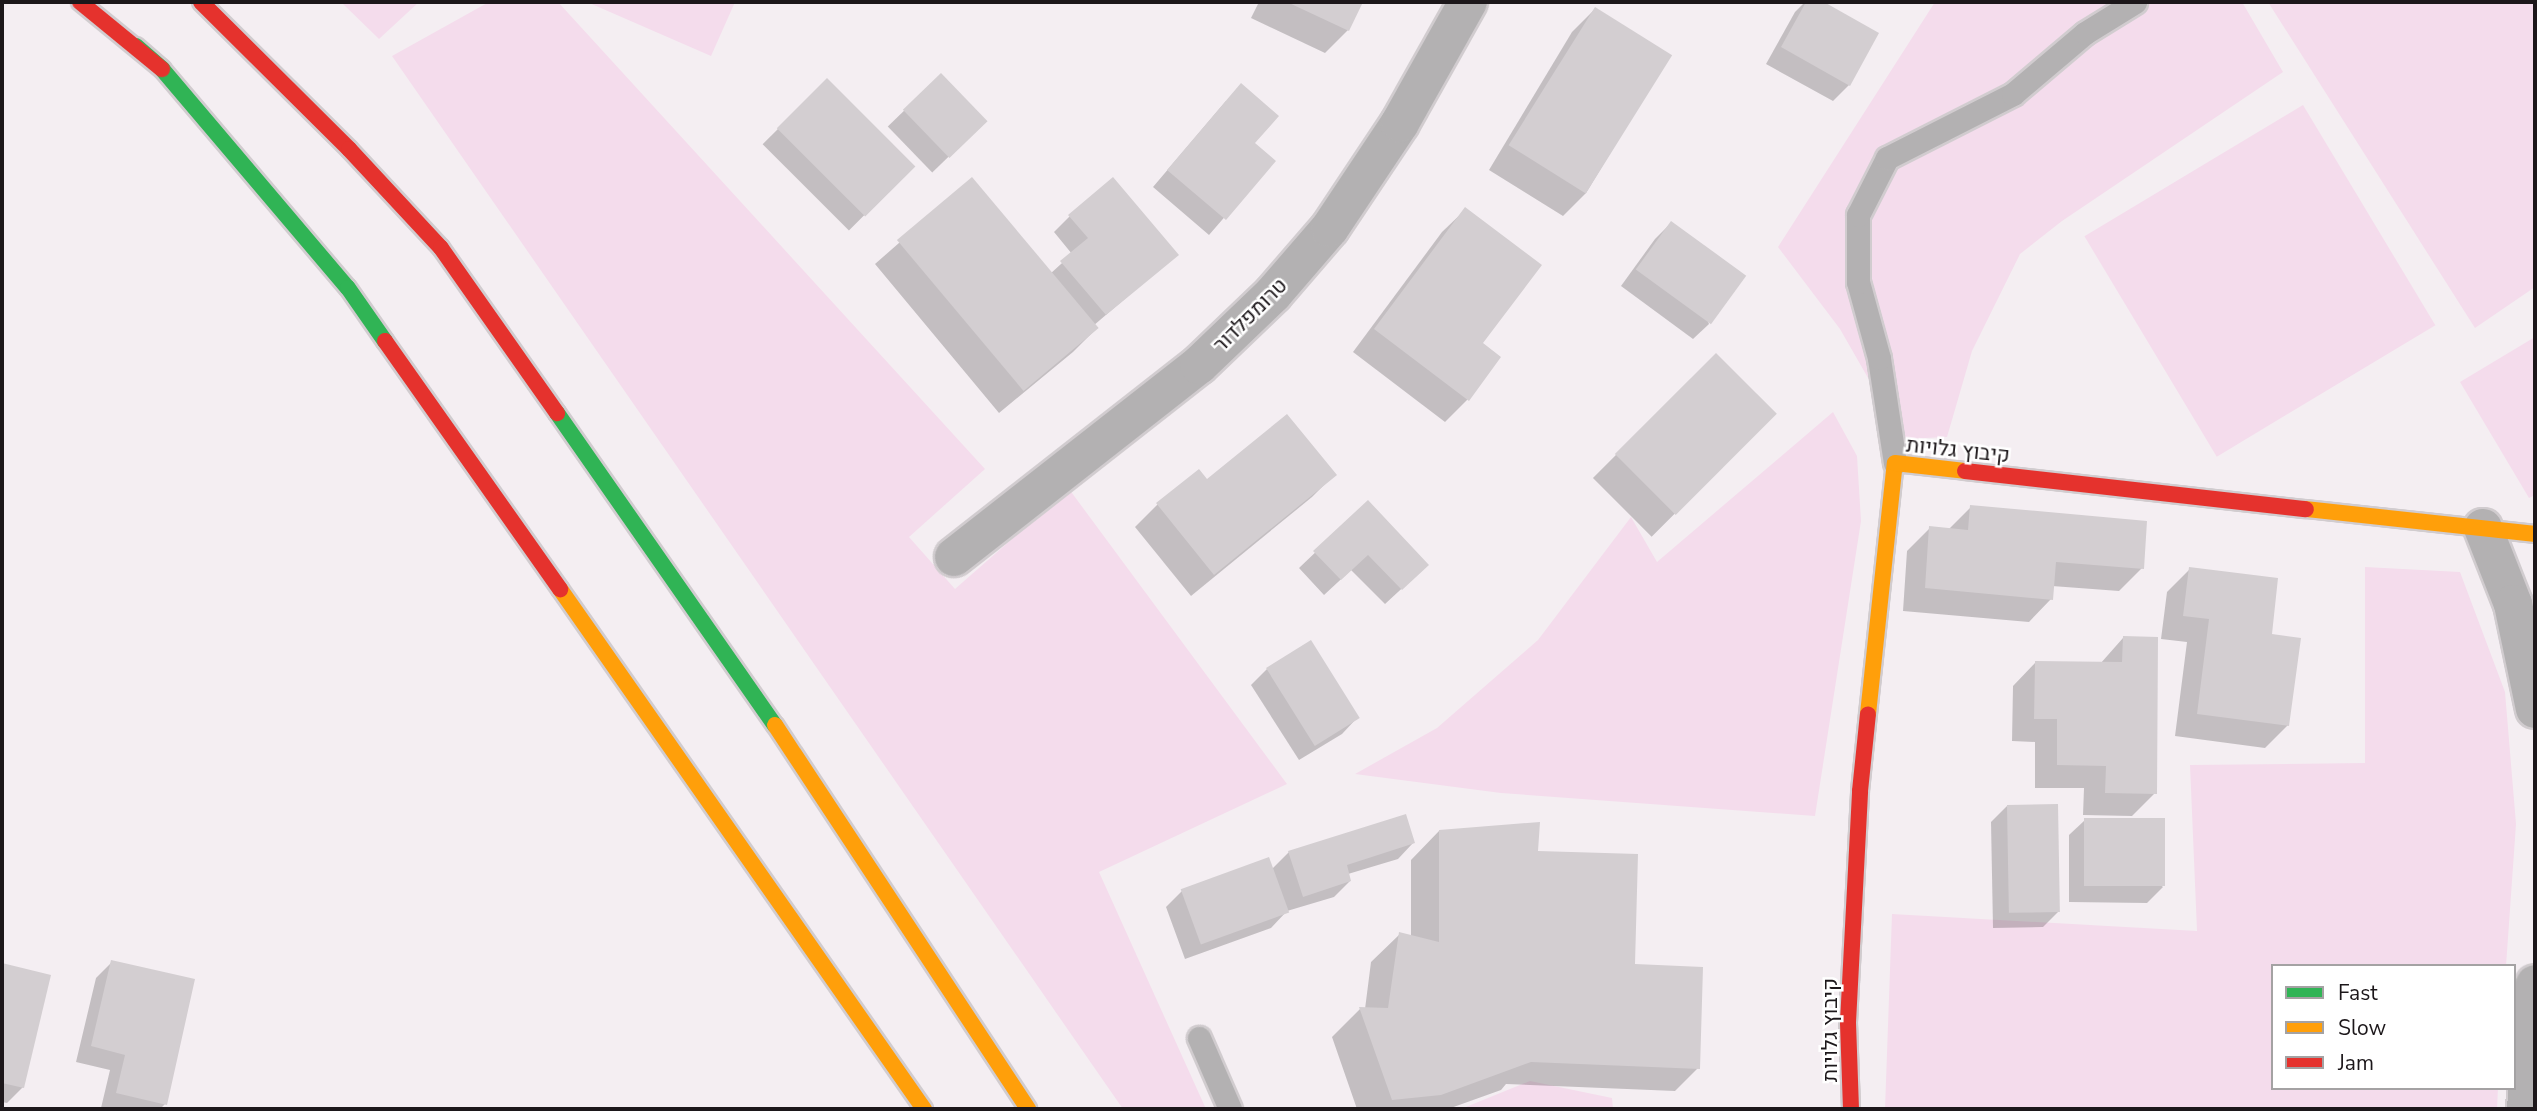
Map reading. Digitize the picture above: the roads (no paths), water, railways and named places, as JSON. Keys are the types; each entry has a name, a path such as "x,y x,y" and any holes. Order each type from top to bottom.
{"main road":[{"path":"80,2 162,69"},
{"path":"88,2 162,69 348,288 839,984 924,1109"},
{"path":"205,4 349,149 441,248 760,702 1028,1109"},
{"name":"קיבוץ גלויות","path":"1851,1109 1848,1022 1860,791 1895,463 2535,534"}],"street":[{"name":"טרומפלדור","path":"954,557 1199,365 1273,294 1338,218 1400,123 1468,2"},
{"path":"2483,528 2513,604 2535,709"},
{"path":"2526,1109 2535,984"}],"lane":[{"path":"1895,463 1879,358 1858,282 1858,215 1887,159 2013,94 2085,33 2135,2"},
{"path":"1199,1038 1230,1109"}]}
